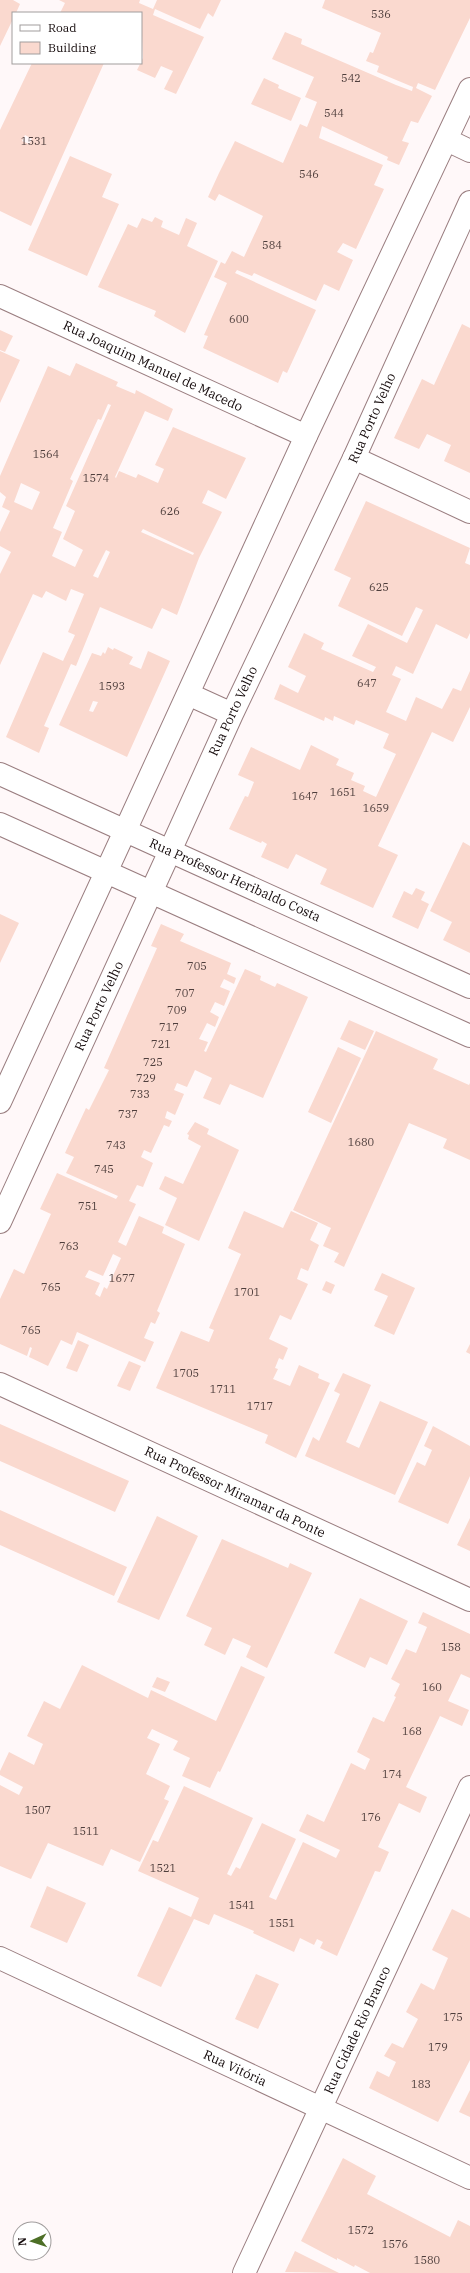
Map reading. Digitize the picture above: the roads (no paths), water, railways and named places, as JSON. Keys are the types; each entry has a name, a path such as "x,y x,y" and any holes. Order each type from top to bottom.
{"main road":[{"path":"0,1102 306,436 470,89"},
{"path":"447,140 470,151"},
{"name":"Rua Porto Velho","path":"0,1222 232,714 354,458 470,202"},
{"name":"Rua Joaquim Manuel de Macedo","path":"0,296 306,436"},
{"path":"354,458 470,512"},
{"path":"188,694 232,714"},
{"name":"Rua Professor Heribaldo Costa","path":"0,774 470,987"},
{"path":"0,824 150,893 470,1036"},
{"name":"Rua Professor Miramar da Ponte","path":"0,1384 470,1600"},
{"name":"Rua Cidade Rio Branco","path":"244,2273 470,1787"},
{"name":"Rua Vitória","path":"0,1958 470,2178"}]}
